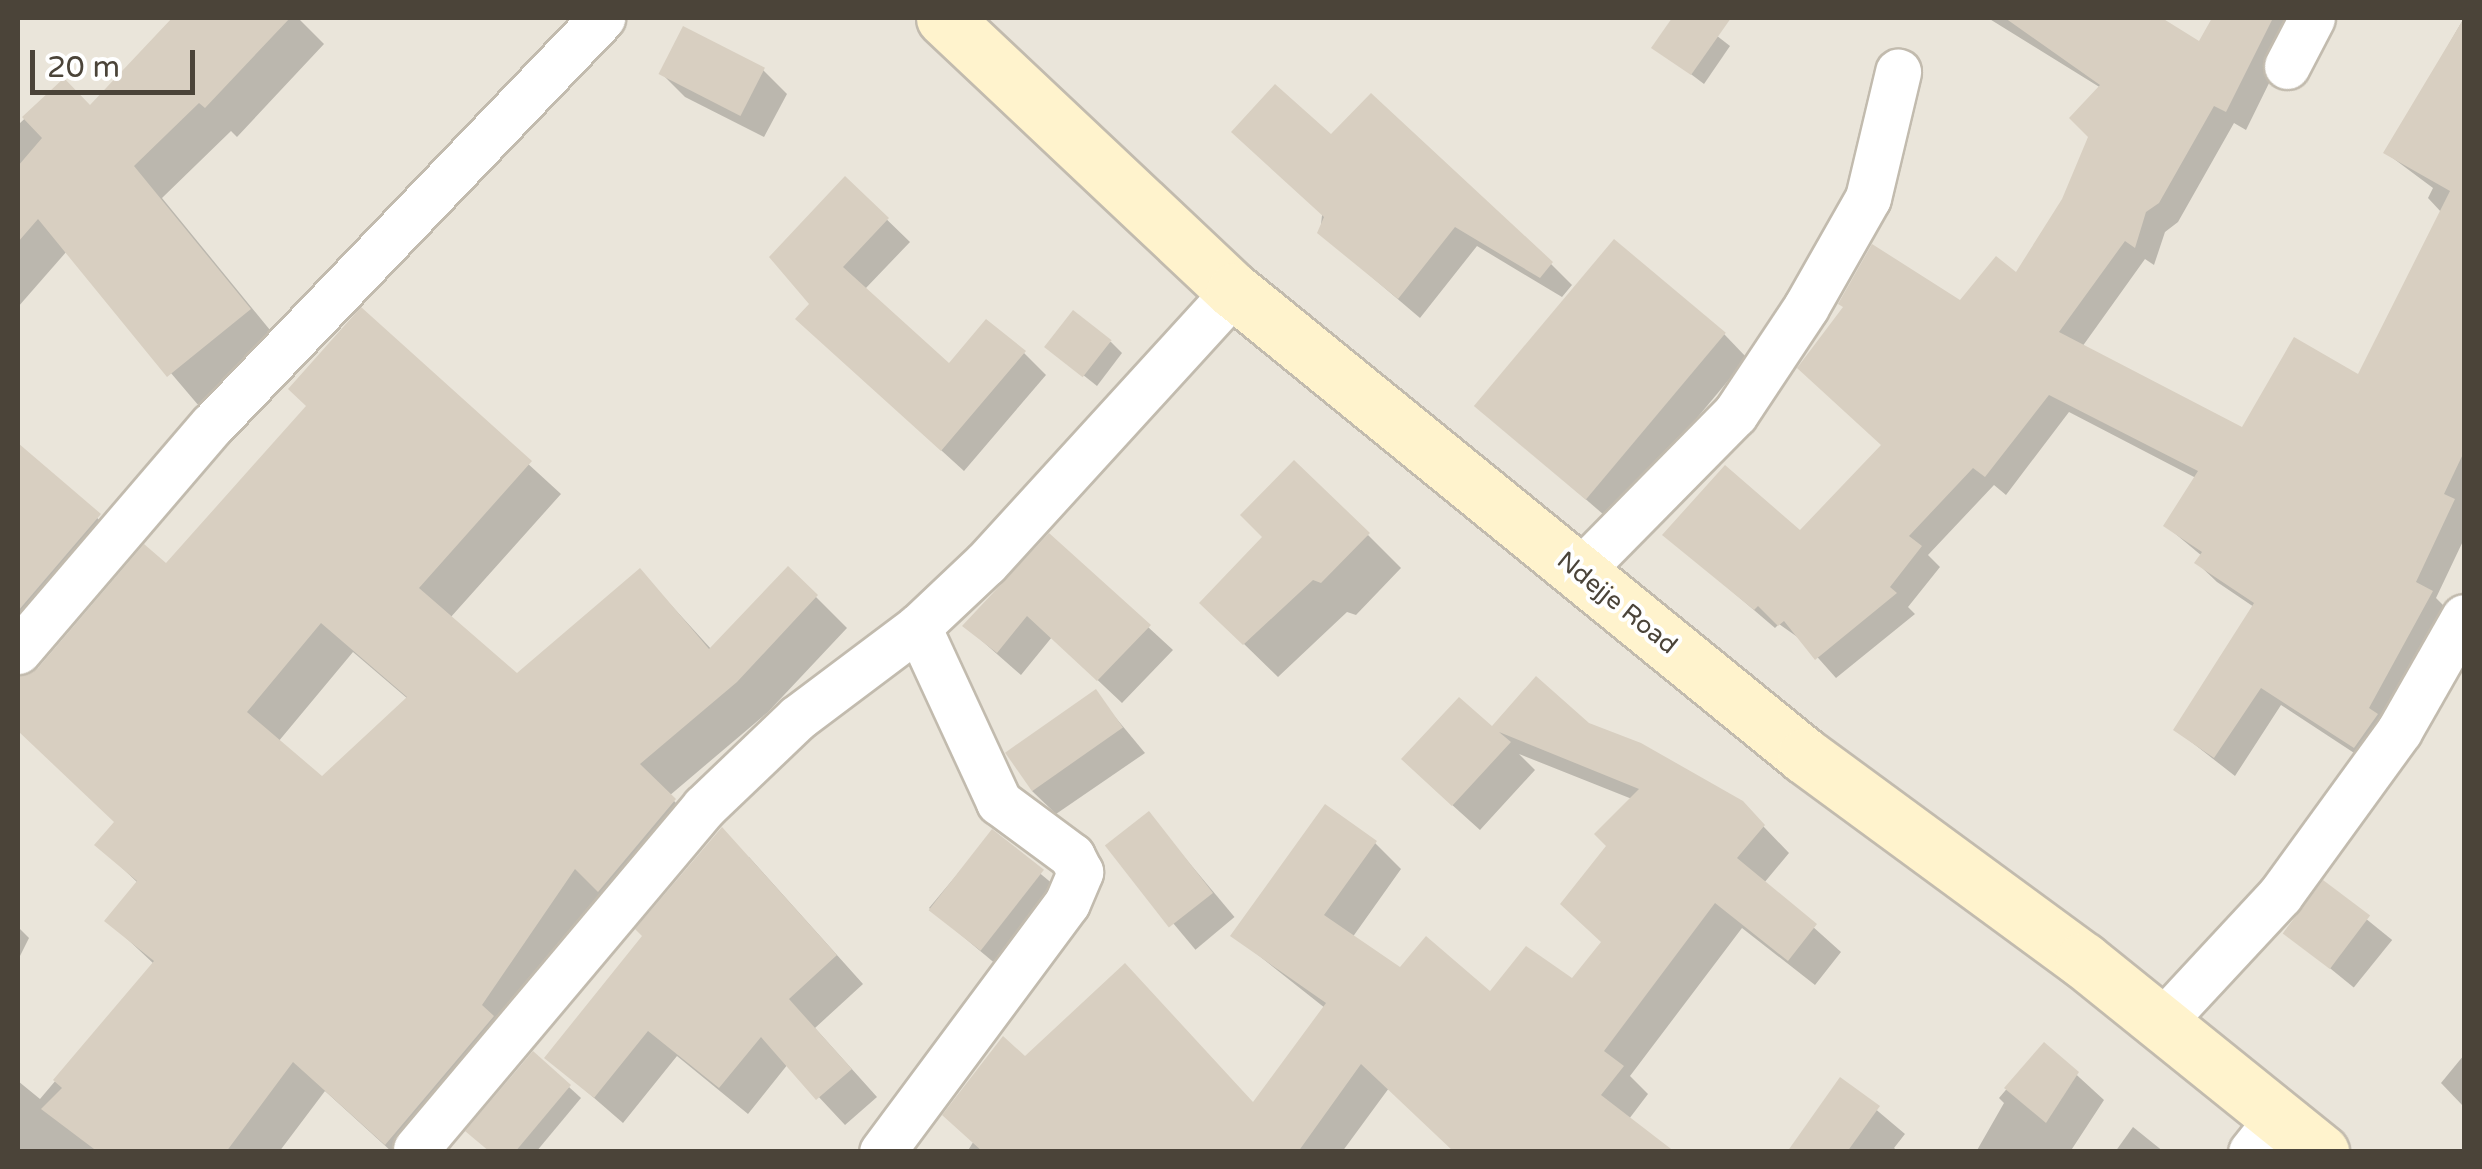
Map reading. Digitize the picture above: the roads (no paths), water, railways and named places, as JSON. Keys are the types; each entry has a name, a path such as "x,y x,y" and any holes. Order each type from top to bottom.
{"street":[{"path":"18,652 212,425 602,18"},
{"name":"Ndejje Road","path":"944,18 1234,291 1805,756 2161,1023 2265,1135 2320,1152"},
{"path":"2287,66 2312,18"},
{"path":"1579,572 1736,414 1806,307 1868,198 1898,72"},
{"path":"416,1149 704,807 797,718 918,627 986,563 1234,291"},
{"path":"2161,1023 2280,895 2399,731 2464,617"},
{"path":"882,1152 1067,903 1080,872 1072,856 999,802 918,627"}]}
